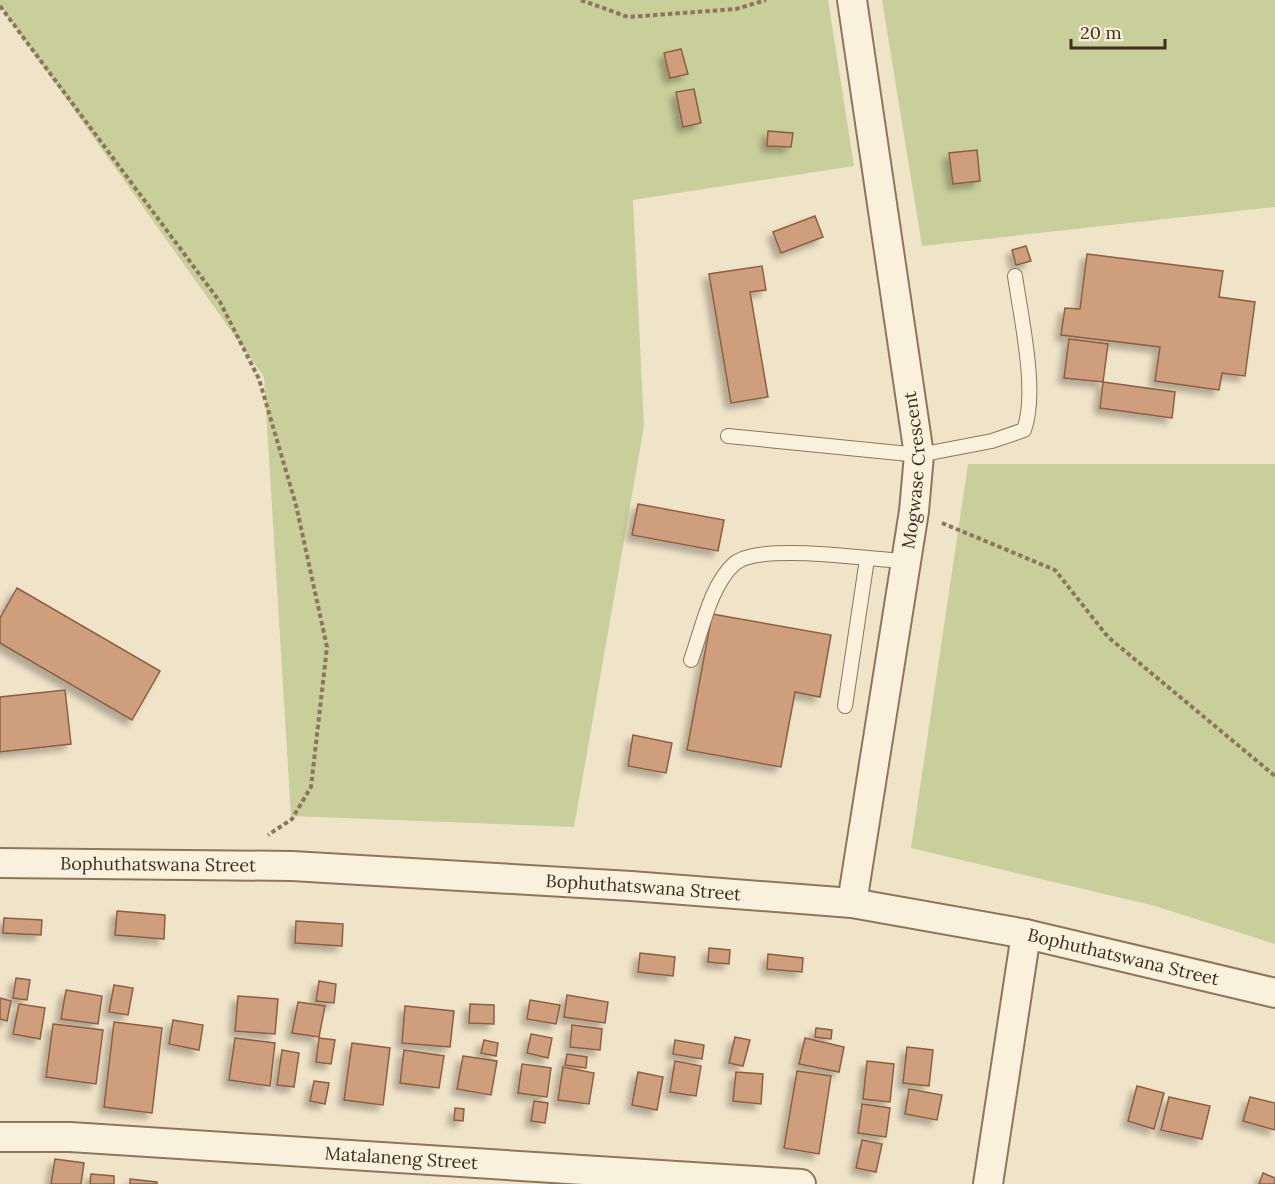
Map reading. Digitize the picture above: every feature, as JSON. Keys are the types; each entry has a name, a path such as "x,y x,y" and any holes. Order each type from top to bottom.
{"street":[{"name":"Mogwase Crescent","path":"852,0 919,456 914,511 852,903"},
{"name":"Bophuthatswana Street","path":"0,863 292,866 631,886 852,903 1026,934 1275,993"},
{"path":"988,1184 1026,934"},
{"name":"Matalaneng Street","path":"0,1137 70,1137 801,1184"}],"lane":[{"path":"728,436 919,456 992,441 1024,430 1029,407 1026,354 1015,276"},
{"path":"691,660 719,583 735,562 762,554 793,553 906,561"},
{"path":"845,706 867,559"}],"path":[{"path":"581,0 628,17 736,9 766,0"},
{"path":"0,6 220,302 259,379 296,505 327,647 311,787 292,819 264,838"},
{"path":"914,511 1055,570 1108,637 1275,776"}],"green space":[{"path":"0,0 828,0 854,166 633,200 644,426 574,827 291,816 264,377 0,6"},
{"path":"882,0 1275,0 1275,207 922,246"},
{"path":"968,464 1275,464 1275,944 1155,906 911,848"}],"building":[{"path":"681,49 688,74 670,78 664,53"},
{"path":"694,89 701,123 683,127 676,92"},
{"path":"768,131 793,133 791,147 767,146"},
{"path":"977,150 980,181 953,184 949,153"},
{"path":"815,216 823,237 781,253 773,232"},
{"path":"1026,246 1031,261 1016,265 1012,250"},
{"path":"1087,254 1223,271 1219,297 1255,302 1245,376 1222,373 1219,390 1155,381 1160,347 1061,335 1065,308 1080,309"},
{"path":"762,266 766,290 750,292 768,397 731,403 709,274"},
{"path":"1069,339 1108,344 1103,382 1064,378"},
{"path":"1103,382 1175,392 1172,418 1100,408"},
{"path":"638,504 724,520 718,551 632,535"},
{"path":"17,588 160,671 132,720 0,643 0,618"},
{"path":"712,614 831,635 820,697 795,692 781,767 687,750"},
{"path":"65,690 71,744 0,752 0,697"},
{"path":"633,735 672,743 666,773 628,766"},
{"path":"117,911 165,915 164,939 115,935"},
{"path":"4,918 42,920 41,935 3,933"},
{"path":"296,921 343,924 342,946 295,943"},
{"path":"709,948 730,950 729,964 708,962"},
{"path":"640,953 675,957 673,976 638,972"},
{"path":"768,954 803,958 802,972 767,969"},
{"path":"16,978 30,980 27,1000 13,998"},
{"path":"319,981 336,984 334,1003 316,1001"},
{"path":"114,985 133,988 128,1015 109,1012"},
{"path":"66,990 102,996 98,1024 61,1019"},
{"path":"567,995 608,1002 605,1023 564,1017"},
{"path":"238,996 278,999 275,1034 235,1031"},
{"path":"0,998 11,1001 7,1021 0,1019"},
{"path":"530,1000 560,1005 556,1024 527,1019"},
{"path":"298,1002 325,1006 319,1037 292,1033"},
{"path":"19,1004 45,1008 40,1039 13,1034"},
{"path":"470,1004 494,1005 494,1024 469,1023"},
{"path":"405,1006 454,1011 450,1047 402,1043"},
{"path":"173,1020 203,1025 199,1050 169,1044"},
{"path":"114,1022 162,1028 152,1113 104,1107"},
{"path":"53,1024 103,1030 96,1084 46,1077"},
{"path":"572,1025 602,1029 600,1050 570,1047"},
{"path":"816,1028 832,1030 831,1039 815,1037"},
{"path":"531,1034 552,1038 548,1058 527,1053"},
{"path":"735,1037 750,1040 743,1066 729,1063"},
{"path":"235,1038 275,1043 270,1086 229,1080"},
{"path":"319,1038 335,1040 331,1064 316,1062"},
{"path":"805,1038 844,1047 839,1072 799,1064"},
{"path":"484,1040 498,1043 496,1056 481,1053"},
{"path":"675,1040 704,1045 702,1059 673,1054"},
{"path":"352,1043 390,1048 383,1105 344,1100"},
{"path":"907,1047 933,1050 929,1086 903,1083"},
{"path":"282,1050 299,1053 294,1087 277,1085"},
{"path":"404,1050 444,1056 439,1088 400,1083"},
{"path":"567,1054 587,1057 586,1068 565,1065"},
{"path":"463,1056 497,1061 491,1095 457,1089"},
{"path":"675,1061 701,1066 696,1096 670,1092"},
{"path":"867,1061 894,1064 890,1102 863,1099"},
{"path":"522,1064 551,1068 547,1097 518,1093"},
{"path":"563,1067 594,1073 589,1104 558,1100"},
{"path":"797,1071 831,1076 819,1154 784,1148"},
{"path":"638,1072 663,1077 657,1110 632,1105"},
{"path":"736,1072 763,1074 761,1104 733,1101"},
{"path":"314,1081 329,1083 325,1104 310,1101"},
{"path":"1137,1086 1164,1093 1154,1129 1128,1121"},
{"path":"909,1089 942,1095 937,1120 905,1114"},
{"path":"1169,1097 1210,1106 1202,1139 1161,1130"},
{"path":"1250,1097 1275,1103 1275,1130 1243,1121"},
{"path":"534,1101 548,1103 545,1123 531,1121"},
{"path":"862,1104 890,1108 886,1137 858,1133"},
{"path":"455,1108 464,1109 463,1121 454,1120"},
{"path":"862,1140 882,1144 876,1172 856,1168"},
{"path":"55,1159 84,1163 81,1184 51,1184"},
{"path":"1263,1173 1275,1178 1275,1184 1259,1184"},
{"path":"91,1174 114,1176 114,1184 90,1184"},
{"path":"130,1179 157,1182 157,1184 130,1184"}]}
